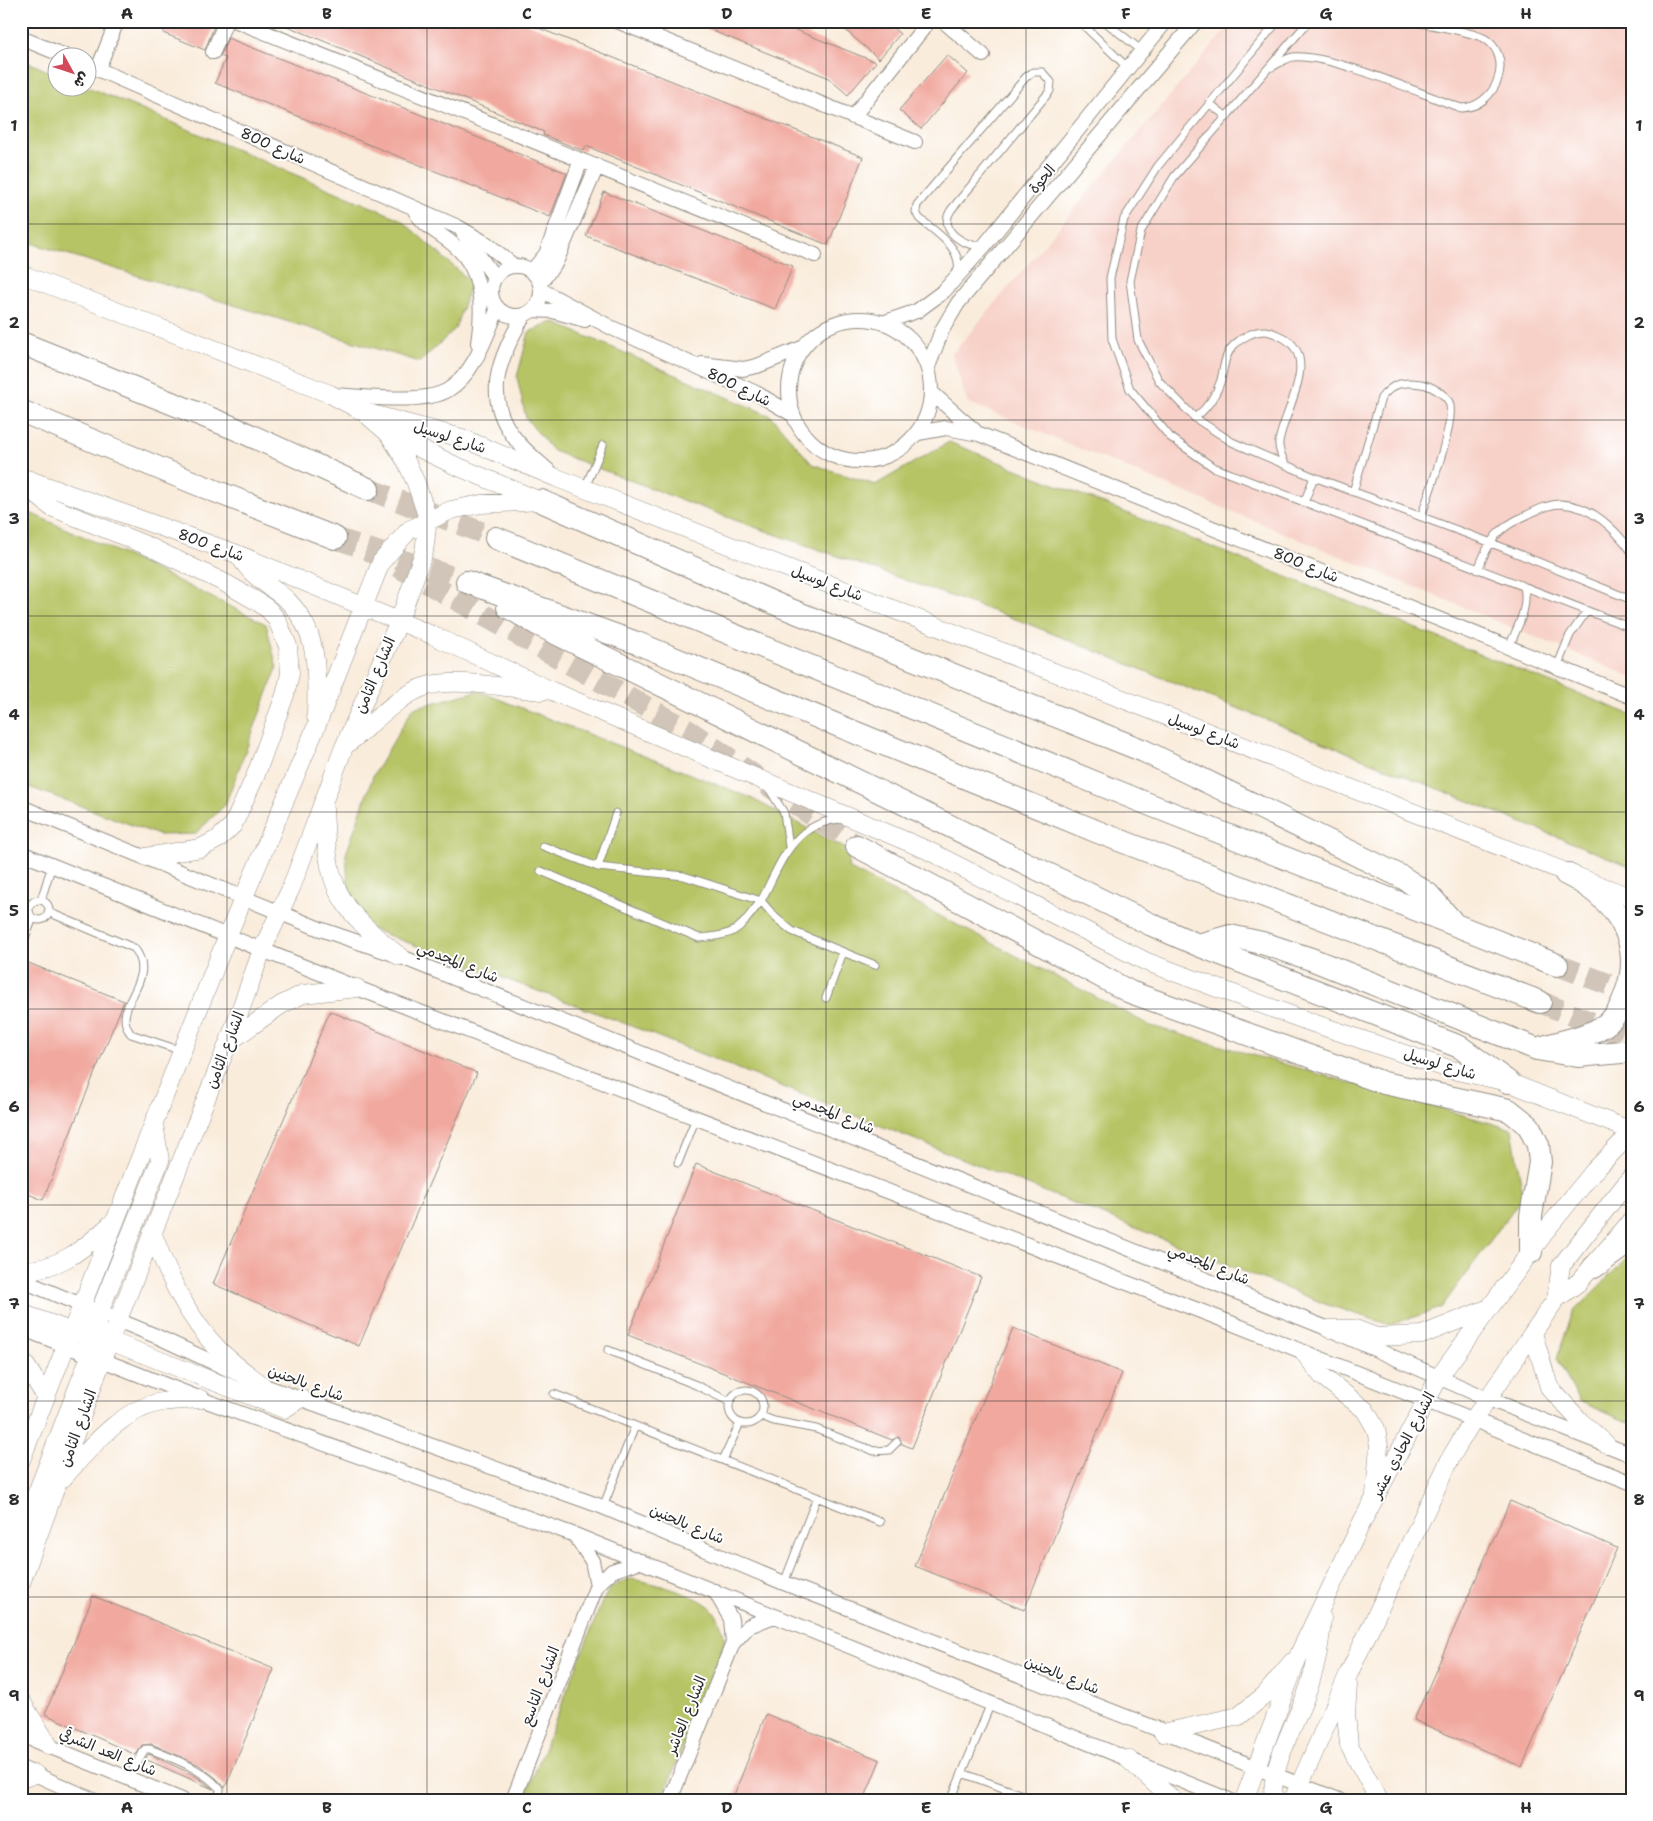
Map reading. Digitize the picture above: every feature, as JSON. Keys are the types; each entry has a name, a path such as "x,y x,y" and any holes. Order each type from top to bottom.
{"highway":[{"path":"21,342 234,428 368,490"},
{"path":"21,411 197,484 335,538"},
{"path":"541,501 783,607 1144,751 1402,877 1428,894 1454,923"},
{"path":"496,538 1128,796 1557,964"},
{"path":"1508,1082 1460,1047 1198,945 1097,900 537,624 507,607 474,584 637,643 1098,832 1540,1002"},
{"path":"857,846 1130,992 1384,1084 1508,1110 1528,1126 1538,1145 1540,1162 1531,1216 1531,1252"},
{"path":"1537,1049 1590,1033 1613,1019 1624,1000 1631,977 1632,956 1628,932 1616,912 1591,888 1566,874"},
{"path":"1198,945 1230,936 1262,943 1311,959 1537,1049 1578,1056 1632,1051"},
{"path":"1594,1267 1632,1240"}],"street":[{"path":"98,57 117,21"},
{"path":"213,52 226,21"},
{"path":"237,21 815,254"},
{"path":"617,21 915,142"},
{"path":"853,117 929,21"},
{"path":"943,21 983,55"},
{"name":"الحوة","path":"885,322 906,316 926,305 957,276 984,246 1166,21"},
{"name":"الحوة","path":"928,367 942,330 958,303 1196,21"},
{"path":"21,38 48,49"},
{"path":"1141,50 1159,65"},
{"path":"1127,67 1145,82"},
{"name":"شارع 800","path":"98,69 458,227 487,244 514,266"},
{"path":"557,478 518,442 502,419 497,401 498,370 508,341 540,297 538,281 546,254 582,160"},
{"path":"538,281 556,262 596,166"},
{"path":"413,207 426,226 455,246 463,254 475,275 479,287 482,313 475,359"},
{"name":"شارع 800","path":"458,227 478,251 495,278"},
{"path":"528,312 510,315 498,308 492,296 495,278 503,270 514,266 521,266 538,281"},
{"name":"شارع لوسيل","path":"21,274 330,394 364,412 462,438 557,478 1566,874 1632,898"},
{"name":"شارع 800","path":"538,281 612,328 756,393 792,414"},
{"path":"330,394 428,397 447,390 457,382 475,359 498,308"},
{"name":"شارع 800","path":"528,312 553,312 612,328"},
{"path":"862,318 885,322 904,333 919,348 928,367 932,393 925,420 918,433 904,446 887,456 869,461 849,461 831,456 814,446 801,432 792,414 788,392 789,384 792,369 802,348 818,332 839,321 862,318"},
{"name":"شارع 800","path":"685,361 743,369 757,366 802,348"},
{"name":"شارع 800","path":"932,393 979,434"},
{"name":"الشارع الثامن","path":"21,1460 46,1397 90,1339 118,1321 152,1232 230,1042 262,950 281,913 344,747 399,621 424,552 428,519 406,461 388,433 364,412"},
{"name":"شارع 800","path":"918,433 946,428 979,434 1632,697"},
{"path":"388,433 454,465 541,501"},
{"name":"شارع 800","path":"21,477 237,554 399,621"},
{"path":"21,481 51,507 148,546 225,583 258,602 269,610 277,620 288,646 290,674 285,694 255,777 233,825 218,839 201,848 146,856"},
{"name":"الشارع الثامن","path":"21,1583 56,1485 90,1339 82,1306 227,937 316,727 381,562 408,530 428,519 464,506 541,501"},
{"path":"237,554 254,575 287,600 307,626 317,668 316,727"},
{"name":"شارع لوسيل","path":"399,621 552,691 927,850 1147,962 1307,1021 1452,1070 1508,1082 1632,1132"},
{"path":"344,747 407,695 428,686 455,683 552,691"},
{"path":"323,802 326,847 336,891 354,918 399,956"},
{"name":"شارع المجدمي","path":"21,807 146,856 320,929 399,956 1329,1329 1486,1398 1632,1455"},
{"path":"21,853 357,988 1216,1317 1632,1483"},
{"path":"230,1042 268,1013 303,994 357,988"},
{"path":"31,1555 24,1526 90,1339 160,1161 153,1123"},
{"name":"الشارع الحادي عشر","path":"1244,1800 1300,1652 1375,1498 1439,1377 1455,1352 1594,1171 1632,1132"},
{"path":"1556,1299 1561,1266 1632,1176"},
{"path":"21,1270 40,1270 67,1260 90,1244 115,1220"},
{"path":"1248,1800 1271,1796 1292,1800 1348,1673 1451,1457 1486,1398 1556,1299 1580,1282 1632,1220"},
{"path":"152,1232 167,1271 195,1321 220,1351 262,1385"},
{"path":"21,1280 82,1306 90,1339"},
{"path":"1329,1329 1355,1329 1376,1337 1422,1335 1492,1306"},
{"path":"21,1313 284,1409 301,1398"},
{"name":"شارع بالحنين","path":"118,1321 262,1385 603,1507 784,1583 1163,1733 1257,1766 1339,1800"},
{"path":"21,1328 90,1339 201,1399 575,1535 1229,1800"},
{"path":"1533,1333 1549,1387 1580,1421 1606,1444"},
{"path":"1305,1354 1322,1376 1365,1410 1376,1429 1379,1446 1374,1477 1375,1498"},
{"path":"21,1358 46,1397"},
{"path":"56,1485 114,1426 136,1412 161,1402 201,1399"},
{"path":"575,1535 592,1561 597,1585"},
{"name":"الشارع التاسع","path":"513,1800 597,1585 612,1571 641,1561"},
{"name":"الشارع العاشر","path":"715,1592 731,1619 733,1643"},
{"path":"1271,1796 1275,1774 1309,1686 1320,1638 1324,1603"},
{"name":"الشارع العاشر","path":"670,1800 733,1643 749,1626 774,1616"},
{"path":"1163,1733 1239,1716 1265,1695 1300,1652"},
{"path":"1348,1673 1346,1714 1349,1745 1379,1800"},
{"path":"21,1702 49,1746"},
{"name":"شارع العد الشرقي","path":"21,1735 182,1800"},
{"path":"1128,1759 1173,1800"},
{"path":"1257,1766 1267,1778 1271,1796"},
{"path":"26,1774 93,1800"}],"lane":[{"path":"1079,21 1127,67"},
{"path":"1104,21 1141,50"},
{"path":"1278,21 1158,166 1124,219 1110,278 1112,339 1130,390 1170,437 1213,467 1632,628"},
{"path":"1309,21 1174,177 1142,231 1130,281 1138,340 1159,381 1195,418 1232,442 1314,477 1488,542 1632,600"},
{"path":"1267,70 1291,57 1314,60 1345,66 1461,108 1472,108 1483,101 1493,90 1498,79 1500,62 1496,51 1487,39 1412,21"},
{"path":"957,276 959,263 955,251 919,218 916,212 917,205 1026,77 1033,72 1042,72 1051,82 1050,91 946,218 948,228 961,240 972,245 984,246"},
{"path":"1209,103 1227,117"},
{"path":"1195,418 1214,396 1227,355 1234,345 1256,332 1268,331 1288,340 1297,350 1300,365 1296,389 1279,442 1285,464"},
{"path":"1353,492 1381,398 1391,386 1400,382 1424,384 1441,393 1450,403 1451,422 1422,517"},
{"path":"585,488 603,445"},
{"path":"1304,502 1314,477"},
{"path":"1478,570 1488,542 1514,520 1545,507 1559,504 1574,506 1601,519 1617,533 1632,552"},
{"path":"1509,647 1523,615 1526,595 1524,587"},
{"path":"1557,667 1570,635 1587,611"},
{"path":"757,778 779,803 787,824 789,846"},
{"path":"598,867 616,813"},
{"path":"541,871 699,938 726,936 742,925 762,901 789,846 797,838 816,825 850,818"},
{"path":"543,846 598,867 684,876 762,901 776,918 792,931 875,965"},
{"path":"41,900 52,865"},
{"path":"41,900 47,905 48,912"},
{"path":"21,948 33,918 29,908 34,902 41,900"},
{"path":"33,918 40,920 48,912"},
{"path":"48,912 134,948 141,960 142,974 126,1011 124,1019 126,1027 131,1034 182,1051"},
{"path":"826,998 843,952"},
{"path":"678,1163 696,1118"},
{"path":"608,1350 696,1385 730,1402"},
{"path":"751,1390 763,1401 764,1406 761,1416 751,1424 740,1423 731,1414 730,1402 736,1394 751,1390"},
{"path":"554,1394 880,1522"},
{"path":"761,1416 774,1421 816,1429 880,1452 889,1450 897,1442"},
{"path":"723,1460 740,1423"},
{"path":"603,1507 635,1426"},
{"path":"784,1583 817,1498"},
{"path":"951,1800 991,1703"},
{"path":"128,1778 145,1749 150,1749 185,1764 209,1778 220,1790 218,1800"},
{"path":"962,1773 1036,1800"}],"shaded area":[{"path":"1233,21 1632,21 1632,677 967,402 952,354"}],"green space":[{"path":"21,59 48,71 48,98 98,98 98,91 400,219 471,282 455,329 420,362 21,240"},
{"path":"553,322 771,416 812,464 875,485 949,442 1632,715 1632,867 1021,621 732,519 553,451 526,418 517,377 529,332"},
{"path":"21,509 125,555 266,624 277,668 225,805 195,834 159,835 21,784"},
{"path":"478,691 749,797 850,851 848,868 1151,1026 1512,1129 1523,1196 1441,1308 1390,1325 1325,1304 629,1025 350,921 346,854 373,776 413,708"},
{"path":"1632,1253 1632,1424 1579,1401 1557,1358 1573,1312"},
{"path":"629,1579 669,1588 700,1600 714,1611 725,1641 662,1800 524,1800 602,1602 610,1588"}],"building":[{"path":"168,21 216,21 205,50 163,33"},
{"path":"275,21 521,21 863,157 828,245 586,146 584,151 543,135 544,132"},
{"path":"688,21 773,21 876,62 848,95 827,77"},
{"path":"835,21 885,21 900,34 879,59"},
{"path":"228,38 567,173 550,217 215,83 226,58 220,56"},
{"path":"947,55 968,73 921,129 899,110"},
{"path":"604,192 793,266 775,309 586,236"},
{"path":"26,962 124,1001 43,1200 21,1191 21,974"},
{"path":"330,1011 477,1073 359,1346 213,1284"},
{"path":"696,1164 981,1277 912,1448 902,1444 899,1437 892,1440 628,1335"},
{"path":"1013,1328 1122,1373 1024,1610 915,1566"},
{"path":"1510,1501 1617,1548 1522,1767 1414,1720"},
{"path":"93,1596 274,1669 225,1788 216,1778 199,1765 152,1744 142,1745 136,1755 45,1714"},
{"path":"766,1714 880,1760 864,1800 732,1800"},
{"path":"149,1754 194,1775 213,1789 145,1759"}],"tunnel":[{"path":"368,489 496,538"},
{"path":"335,538 467,582"},
{"path":"369,550 692,733 857,846"},
{"path":"1557,965 1632,993"},
{"path":"1540,1002 1632,1039"}]}
